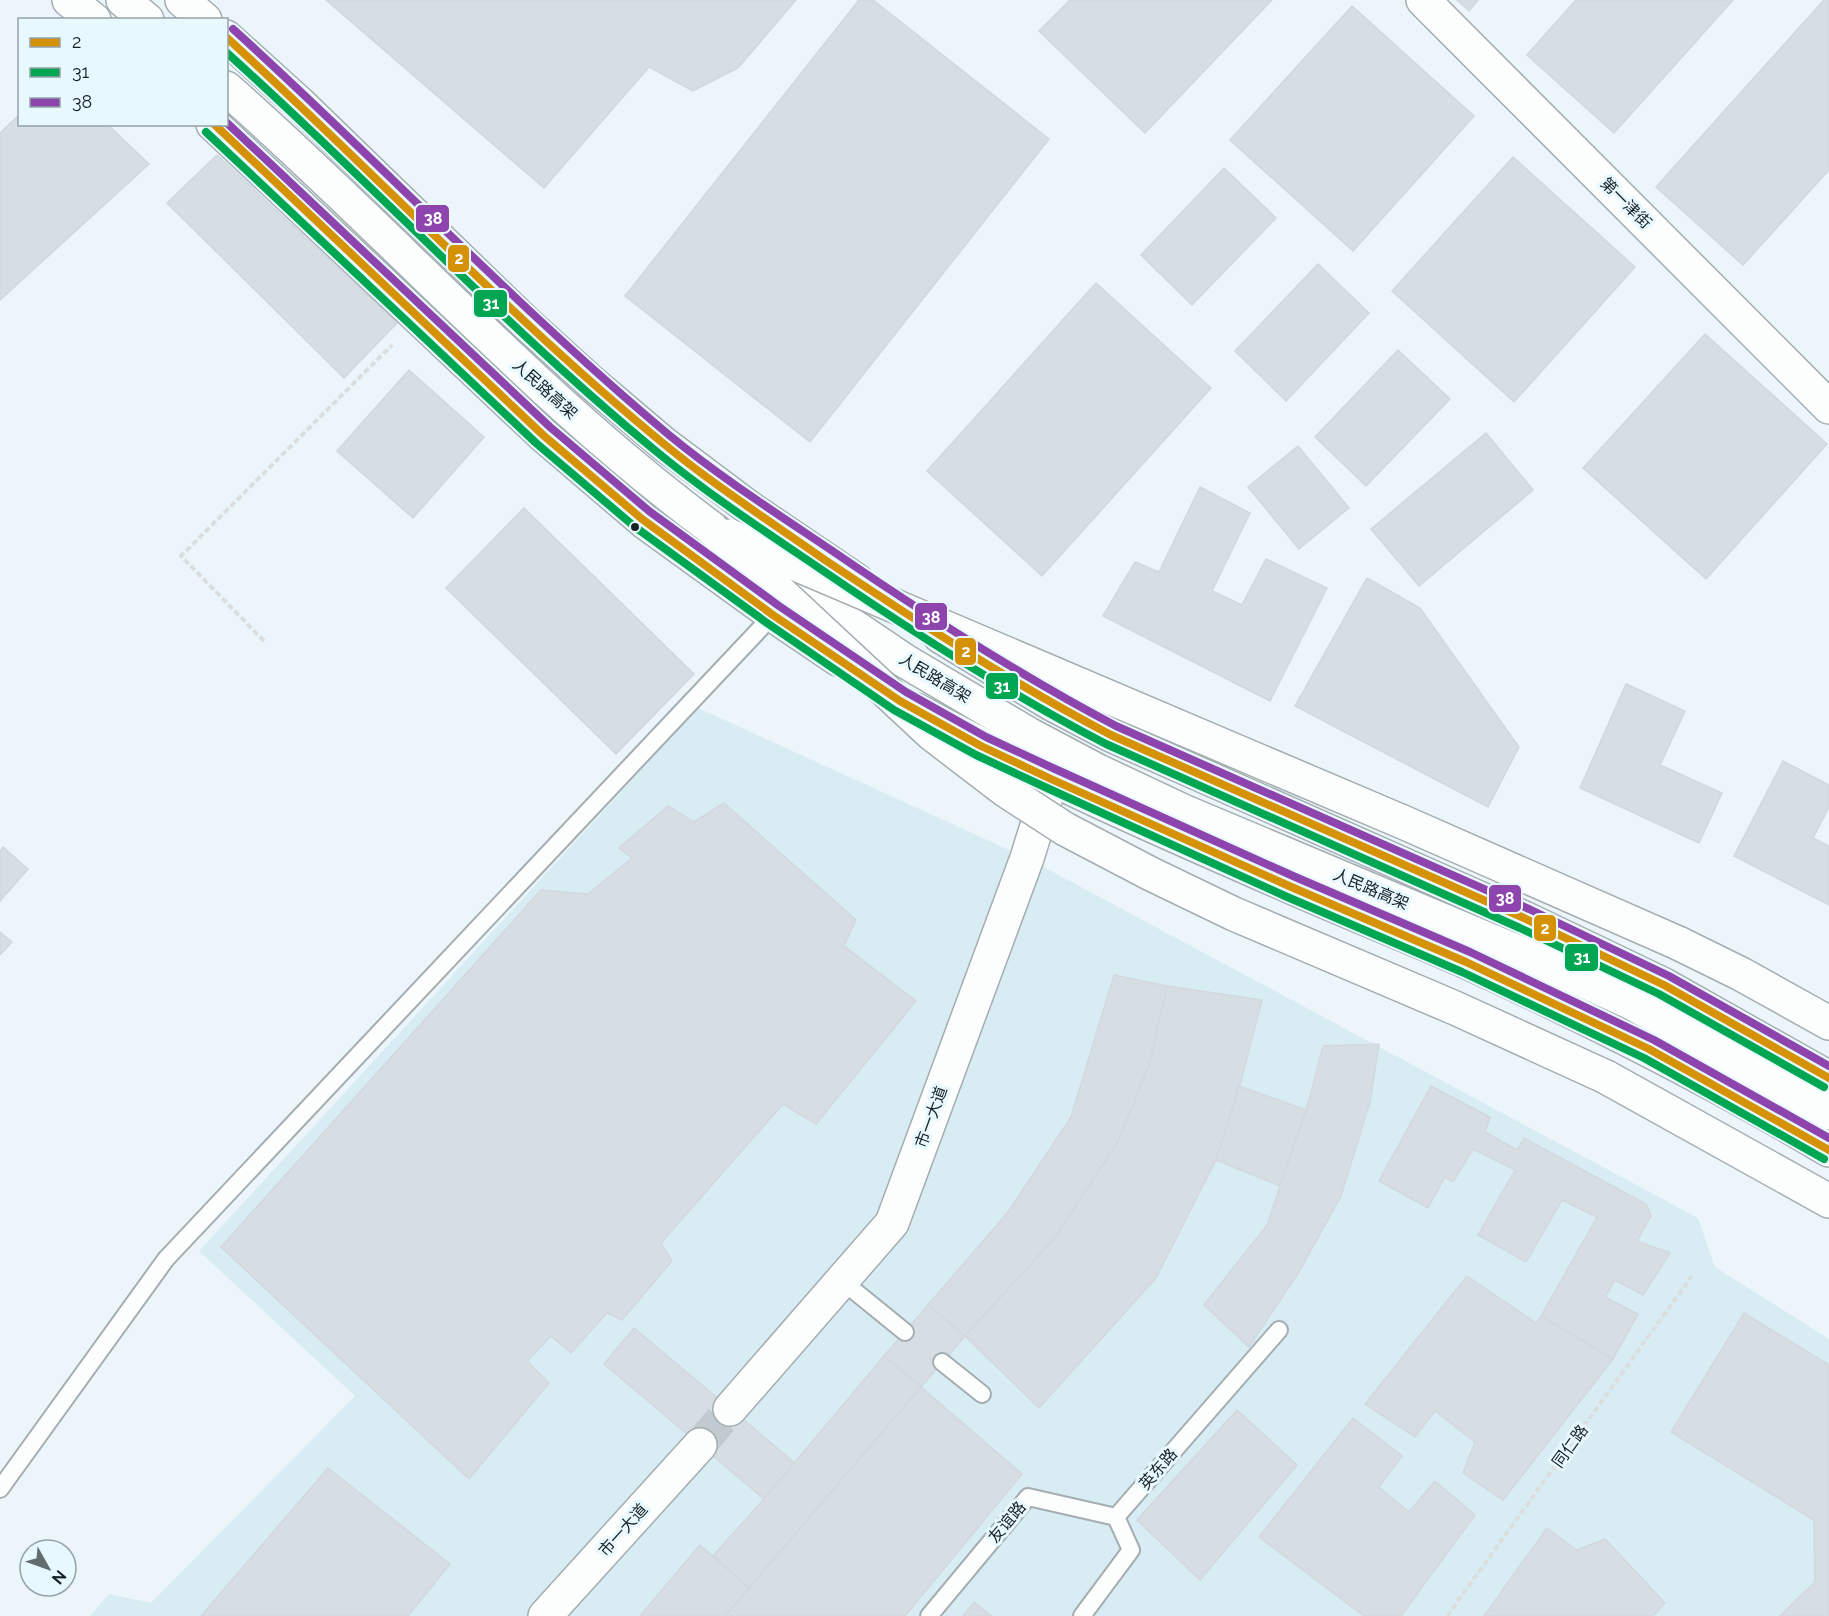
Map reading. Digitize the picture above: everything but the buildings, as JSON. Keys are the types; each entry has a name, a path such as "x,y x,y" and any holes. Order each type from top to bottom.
{"main road":[{"path":"69,0 92,18"},
{"path":"96,18 108,0"},
{"path":"123,0 145,18"},
{"path":"182,0 203,18"},
{"name":"第一津街","path":"1423,0 1829,407"},
{"path":"228,39 300,104 525,322 646,429 748,507 910,617 1052,704 1111,735 1524,918 1664,985 1829,1078"},
{"name":"人民路高架","path":"228,90 288,144 507,355 603,439 712,529 905,661 1030,735 1098,771 1183,811 1549,965 1632,1003 1829,1113"},
{"path":"215,126 543,435 646,523 773,615 900,701 981,746 1051,779 1288,886 1466,962 1638,1044 1829,1150"},
{"path":"712,529 1351,800 1678,943 1742,974 1829,1023"},
{"path":"712,529 932,734 1005,790 1065,829 1234,914 1455,1008 1605,1077 1829,1201"},
{"name":"市一大道","path":"730,1409 892,1223 1028,858 1051,779"},
{"name":"市一大道","path":"545,1616 700,1444"}],"lane":[{"path":"0,1489 166,1259 773,615"},
{"path":"841,1281 905,1332"},
{"name":"英东路","path":"1116,1517 1278,1330"},
{"path":"942,1362 982,1394"},
{"name":"友谊路","path":"929,1616 1028,1497 1116,1517"},
{"path":"1082,1616 1131,1550 1116,1517"}],"path":[{"path":"264,641 181,556 418,319"},
{"name":"同仁路","path":"1447,1616 1692,1276"}],"shaded area":[{"path":"698,708 1027,858 1698,1218 1715,1267 1829,1339 1829,1616 90,1616 109,1594 151,1603 355,1396 199,1251"}],"tunnel":[{"path":"700,1445 730,1409"}],"transit line":[{"name":"38","path":"233,29 557,337 669,435 748,494 936,620 1007,664 1116,726 1529,909 1669,976 1829,1066"},
{"name":"2","path":"228,39 551,346 607,396 723,489 895,606 1002,673 1111,735 1524,918 1664,985 1829,1078"},
{"name":"31","path":"228,54 334,152 492,305 657,452 738,513 926,639 997,683 1106,744 1520,928 1659,994 1824,1087"},
{"name":"38","path":"228,124 550,427 649,511 779,606 906,692 986,737 1293,876 1470,952 1654,1040 1829,1138"},
{"name":"2","path":"216,126 543,435 642,519 773,615 900,701 981,746 1051,779 1289,886 1466,962 1649,1049 1829,1150"},
{"name":"31","path":"206,132 536,443 635,527 767,623 894,710 976,755 1047,788 1285,896 1462,972 1644,1058 1824,1159"}]}
